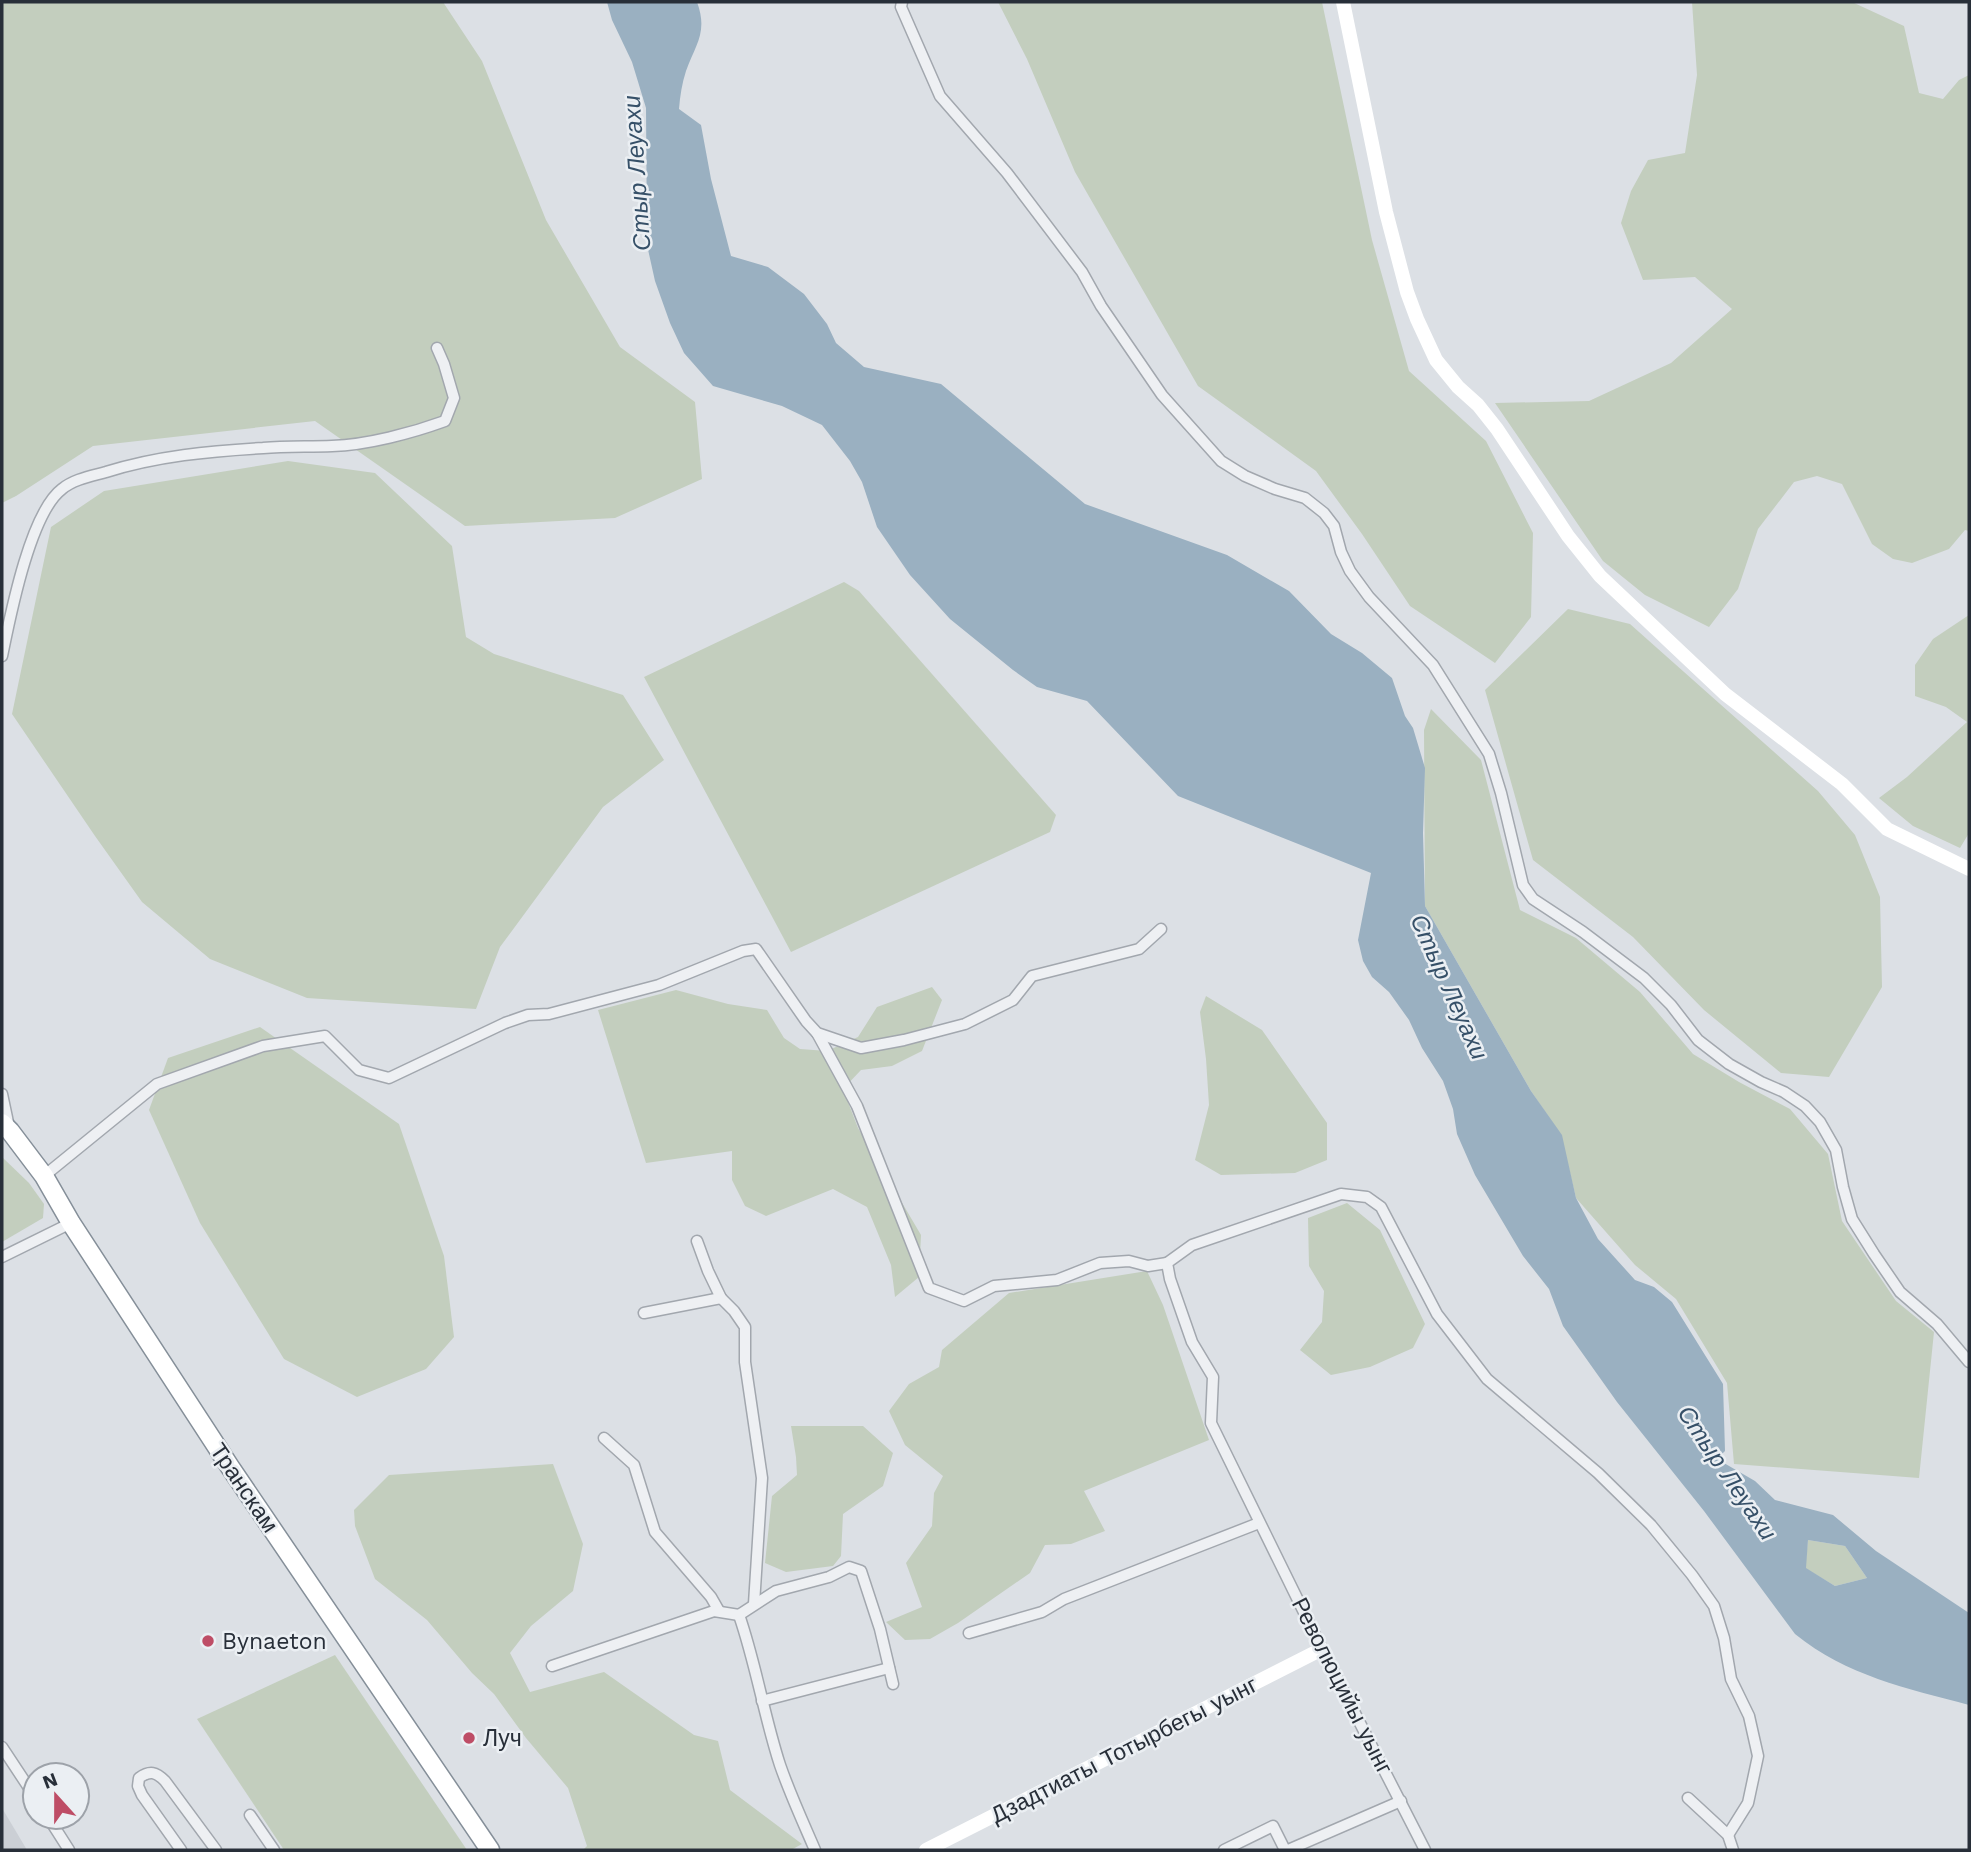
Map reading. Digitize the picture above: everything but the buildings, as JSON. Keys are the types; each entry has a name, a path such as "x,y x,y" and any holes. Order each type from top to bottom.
{"highway":[{"name":"Транскам","path":"6,1127 44,1175 71,1223 243,1487 490,1850"}],"main road":[{"path":"1343,2 1386,212 1407,292 1436,360 1497,429 1568,536 1600,576 1725,694 1842,784 1887,829 1969,869"},
{"name":"Дзадтиаты Тотырбегы уынг","path":"926,1850 1322,1649"}],"street":[{"path":"902,2 901,7 940,96 1007,173 1082,272 1101,306 1162,395 1221,461 1245,476 1304,498 1324,513 1334,526 1341,552 1350,571 1369,597 1433,664 1489,754 1523,885 1534,899 1644,978 1698,1040 1729,1064 1805,1106 1820,1122 1836,1150 1852,1219 1900,1292 1937,1324 1969,1362"},
{"path":"2,656 22,572 41,517 61,489 76,481 117,469 175,456 264,447 335,446 417,431 445,421 454,398 437,348"},
{"path":"817,1033 861,1048 965,1024 1013,1000 1032,976 1139,949 1161,929"},
{"path":"44,1175 157,1084 263,1046 324,1036 359,1070 389,1078 505,1023 528,1015 549,1014 659,985 743,951 756,949 817,1033 857,1106 929,1288 964,1301 994,1286 1058,1280 1100,1263 1129,1261 1148,1266 1167,1263 1192,1245 1341,1194 1367,1197 1381,1207 1437,1314 1487,1379 1598,1473 1651,1525 1692,1574 1714,1606 1724,1638 1731,1679 1749,1716 1758,1756 1748,1803 1728,1835"},
{"path":"2,1094 6,1127"},
{"path":"2,1257 71,1223"},
{"path":"697,1241 722,1298 745,1326 745,1362 762,1478 754,1604"},
{"name":"Революцийы уынг","path":"1167,1263 1192,1342 1213,1377 1211,1423 1425,1850"},
{"path":"644,1313 722,1298"},
{"path":"604,1438 634,1465 655,1532 719,1611"},
{"path":"969,1633 1042,1612 1064,1599 1259,1522"},
{"path":"552,1666 714,1611 739,1615 776,1591 829,1577 849,1567 861,1571 880,1629 892,1684"},
{"path":"739,1615 750,1647 780,1766 815,1850"},
{"path":"762,1701 889,1668"},
{"path":"2,1747 21,1776"},
{"path":"181,1850 142,1795 138,1786 139,1778 144,1775 152,1772 165,1781 216,1850"},
{"path":"1688,1798 1728,1835 1733,1850"},
{"path":"1224,1850 1273,1826 1287,1850 1401,1801"},
{"path":"250,1815 274,1850"},
{"path":"57,1831 69,1850"}],"shaded area":[{"path":"2,1808 27,1850 2,1850"}],"green space":[{"path":"2,2 443,2 482,61 546,220 620,347 695,402 702,479 615,518 465,526 315,421 93,446 2,503"},
{"path":"998,2 1322,2 1372,240 1409,371 1486,441 1533,533 1531,617 1495,663 1410,606 1316,471 1198,386 1075,172 1027,59"},
{"path":"1692,2 1852,2 1904,26 1919,93 1943,99 1959,80 1969,75 1969,531 1965,530 1949,549 1912,563 1893,559 1872,544 1842,484 1817,476 1794,482 1758,529 1738,589 1709,627 1645,595 1603,561 1495,403 1589,401 1671,363 1732,309 1695,277 1643,280 1621,223 1631,191 1648,160 1685,153 1697,75"},
{"path":"288,461 375,473 452,546 466,637 494,654 623,695 664,760 603,807 500,947 476,1009 307,998 210,959 142,902 12,714 51,527 104,491"},
{"path":"844,582 859,591 1056,815 1050,832 791,952 644,677"},
{"path":"1568,609 1630,624 1818,791 1855,835 1880,897 1882,987 1829,1077 1781,1073 1704,1010 1633,937 1533,860 1485,690"},
{"path":"1969,615 1969,833 1960,848 1913,826 1879,798 1907,777 1967,722 1946,707 1915,696 1915,665 1933,639"},
{"path":"1431,709 1481,760 1520,910 1576,938 1640,992 1693,1054 1790,1109 1828,1154 1842,1221 1896,1301 1934,1332 1919,1478 1734,1464 1727,1383 1676,1299 1635,1265 1576,1198 1561,1135 1531,1091 1425,906 1424,730"},
{"path":"932,987 942,1000 922,1051 892,1066 861,1070 843,1089 858,1128 921,1235 919,1277 895,1297 891,1265 867,1207 833,1189 766,1216 745,1206 732,1180 732,1151 646,1163 598,1010 676,990 728,1004 767,1010 784,1038 800,1049 827,1051 858,1037 877,1007"},
{"path":"1206,996 1262,1030 1327,1123 1327,1160 1295,1173 1221,1175 1195,1160 1209,1105 1200,1012"},
{"path":"260,1027 399,1124 444,1256 454,1337 426,1369 357,1397 284,1359 200,1223 149,1110 168,1058"},
{"path":"2,1157 29,1183 44,1204 43,1218 2,1242"},
{"path":"1347,1203 1380,1230 1425,1324 1413,1348 1370,1367 1331,1375 1300,1350 1322,1322 1324,1291 1309,1266 1308,1218"},
{"path":"1147,1271 1163,1305 1209,1440 1084,1491 1105,1531 1071,1544 1045,1545 1030,1573 958,1623 930,1639 905,1640 886,1622 922,1607 906,1563 932,1526 934,1493 943,1476 905,1445 889,1411 909,1384 939,1367 942,1350 1009,1293"},
{"path":"791,1426 863,1426 893,1453 883,1486 843,1514 841,1556 833,1566 786,1572 765,1563 772,1496 797,1475"},
{"path":"553,1464 583,1544 573,1591 531,1626 510,1653 530,1692 604,1672 694,1735 718,1741 730,1790 802,1844 791,1850 583,1850 587,1846 568,1788 494,1694 472,1673 427,1620 375,1579 355,1526 354,1510 389,1475"},
{"path":"1808,1540 1845,1546 1867,1578 1835,1586 1805,1568"},
{"path":"335,1655 467,1850 284,1850 197,1719"}],"water":[{"name":"Стыр Леуахи","path":"607,2 697,2 701,30 681,90 679,109 701,125 711,179 731,256 768,267 804,294 827,324 836,343 864,367 941,384 1085,504 1227,555 1289,591 1331,634 1362,653 1392,678 1405,716 1413,728 1425,768 1425,906 1531,1091 1562,1135 1576,1198 1598,1239 1635,1280 1654,1287 1672,1302 1723,1384 1725,1451 1717,1459 1755,1481 1775,1500 1833,1515 1876,1551 1969,1613 1969,1705 1878,1679 1835,1660 1795,1634 1704,1511 1617,1402 1563,1326 1549,1289 1523,1256 1475,1175 1457,1134 1453,1109 1443,1081 1422,1048 1409,1020 1389,992 1372,977 1363,961 1358,940 1371,873 1178,796 1087,701 1037,687 950,619 910,575 877,527 862,482 850,461 822,425 782,406 713,386 684,353 655,281 647,245 646,108 632,62 612,20","holes":["1808,1540 1845,1546 1867,1578 1835,1586 1806,1568"]}],"place":[{"name":"Bynaeton","path":"208,1641"},
{"name":"Луч","path":"469,1738"}]}
